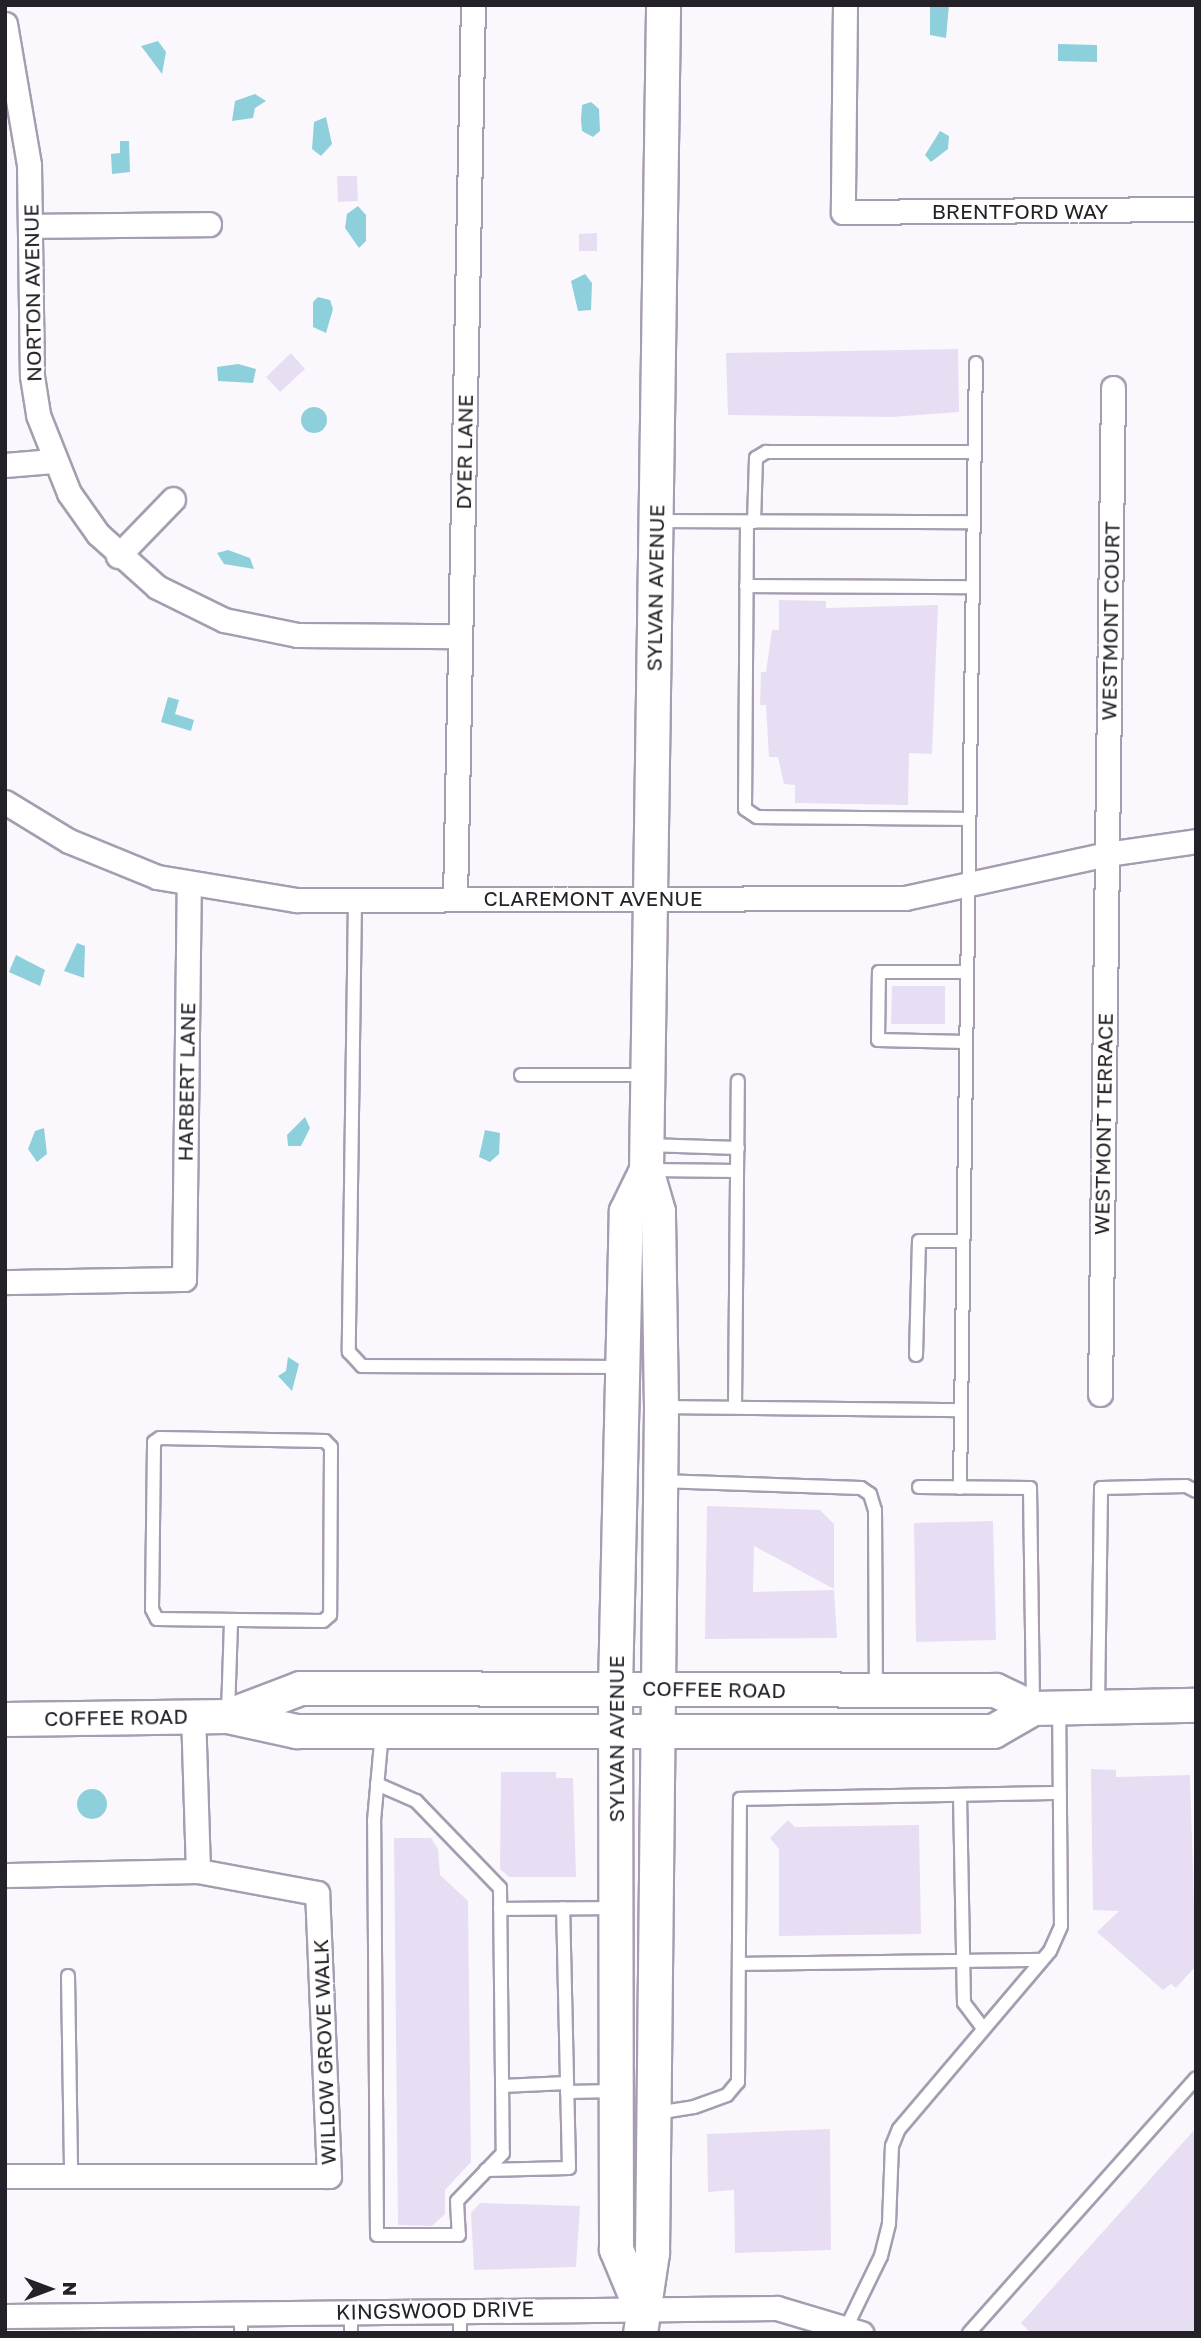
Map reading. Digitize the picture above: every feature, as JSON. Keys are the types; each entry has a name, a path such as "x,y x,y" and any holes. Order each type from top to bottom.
{"main road":[{"name":"SYLVAN AVENUE","path":"640,2320 652,2253 655,1730 661,1407 658,1212 646,1158 663,5"},
{"name":"SYLVAN AVENUE","path":"640,2320 616,2249 615,1688 626,1211 646,1158"},
{"name":"COFFEE ROAD","path":"228,1716 300,1688 656,1688 876,1692 995,1690 1046,1708"},
{"name":"COFFEE ROAD","path":"5,1719 228,1716 296,1731 993,1731 1046,1708 1196,1705"}],"street":[{"name":"DYER LANE","path":"455,899 472,5"},
{"name":"BRENTFORD WAY","path":"845,5 843,212 1196,209"},
{"name":"NORTON AVENUE","path":"5,24 20,95 31,226 32,376 53,461 69,493 118,556 187,605 253,628 297,635 460,636"},
{"path":"31,226 209,225"},
{"name":"WESTMONT COURT","path":"1107,854 1113,388"},
{"path":"5,465 53,461"},
{"path":"118,556 173,499"},
{"name":"CLAREMONT AVENUE","path":"5,803 103,857 189,886 296,900 905,898 968,887 1107,854 1196,841"},
{"name":"WESTMONT TERRACE","path":"1100,1394 1107,854"},
{"name":"HARBERT LANE","path":"5,1282 184,1279 189,886"},
{"path":"193,1717 198,1871"},
{"name":"WILLOW GROVE WALK","path":"5,1875 198,1871 317,1893 329,2176 5,2176"},
{"name":"KINGSWOOD DRIVE","path":"5,2316 47,2324 640,2320 777,2308 854,2330"}],"lane":[{"path":"960,1488 976,363"},
{"path":"969,819 749,815 745,809 746,586 756,458 766,452 975,453"},
{"path":"656,521 974,522"},
{"path":"746,586 973,587"},
{"path":"355,900 349,1352 362,1366 621,1367"},
{"path":"966,1042 878,1040 878,1013 879,972 967,972"},
{"path":"522,1075 648,1075"},
{"path":"735,1407 738,1081"},
{"path":"646,1158 738,1147"},
{"path":"646,1158 737,1171"},
{"path":"916,1355 919,1241 963,1241"},
{"path":"661,1407 961,1410"},
{"path":"325,1441 331,1447 330,1615 323,1621 231,1623 157,1619 152,1609 154,1442 325,1441"},
{"path":"660,1481 861,1488 870,1494 875,1510 876,1692"},
{"path":"1098,1706 1101,1488 1186,1486 1196,1491"},
{"path":"854,2330 881,2256 889,2223 892,2146 899,2129 982,2027 1042,1960 1061,1926 1060,1793 1046,1708 1030,1489 919,1487"},
{"path":"228,1716 231,1623"},
{"path":"377,1784 416,1801 500,1888 503,2153 457,2202 459,2235 377,2235 377,1784 382,1731"},
{"path":"653,2114 694,2107 727,2095 738,2082 741,1964 740,1799 1060,1793"},
{"path":"960,1795 964,2003 982,2027"},
{"path":"486,2170 569,2168 563,1908"},
{"path":"500,1909 616,1908"},
{"path":"741,1964 1042,1960"},
{"path":"68,1976 71,2176"},
{"path":"969,2333 1196,2078"},
{"path":"502,2085 616,2091"}],"water":[{"path":"930,5 949,5 946,38 930,35"},
{"path":"158,41 166,52 162,74 141,46"},
{"path":"1058,44 1097,45 1097,62 1058,61"},
{"path":"255,94 266,101 255,108 253,118 232,121 235,101"},
{"path":"591,102 599,109 600,131 593,137 582,131 581,120 582,105"},
{"path":"326,117 332,144 321,156 312,149 314,122"},
{"path":"940,131 949,136 948,149 931,162 925,155"},
{"path":"120,141 129,141 130,172 112,174 111,154 120,153"},
{"path":"358,206 366,215 366,241 359,248 345,228 347,214"},
{"path":"585,274 592,283 591,310 578,311 571,281"},
{"path":"318,297 330,300 333,309 326,333 313,327 313,302"},
{"path":"238,364 256,369 253,383 218,381 217,367"},
{"path":"314,407 323,411 327,420 323,429 314,433 305,429 301,420 305,411"},
{"path":"228,550 250,558 254,569 224,564 217,553"},
{"path":"168,697 179,700 175,714 194,720 191,731 161,722"},
{"path":"77,943 85,946 84,978 64,971"},
{"path":"16,955 45,970 40,986 9,972"},
{"path":"305,1117 310,1128 301,1146 288,1146 287,1135"},
{"path":"44,1128 47,1154 37,1162 28,1149 35,1131"},
{"path":"485,1130 500,1133 499,1154 490,1162 479,1157"},
{"path":"288,1357 299,1364 292,1391 278,1376 286,1371"},
{"path":"92,1789 98,1790 106,1798 106,1810 98,1818 92,1819 86,1818 78,1810 77,1804 78,1798 86,1790"}],"building":[{"path":"337,176 357,176 358,201 338,202"},
{"path":"597,233 597,251 579,251 579,234"},
{"path":"958,349 959,412 892,417 728,415 726,353"},
{"path":"291,353 305,369 280,392 266,377"},
{"path":"779,600 826,601 826,608 938,605 932,754 909,753 908,805 795,803 795,785 784,784 778,757 769,757 766,705 760,705 761,672 766,672 772,630 779,630"},
{"path":"892,986 945,986 945,1024 891,1024"},
{"path":"707,1506 820,1510 834,1524 834,1589 754,1546 753,1592 834,1590 837,1638 705,1639"},
{"path":"993,1521 996,1640 916,1642 914,1523"},
{"path":"1091,1769 1116,1770 1116,1777 1190,1775 1196,1966 1176,1988 1171,1984 1163,1990 1097,1932 1119,1911 1093,1910"},
{"path":"501,1772 556,1772 556,1778 573,1778 576,1877 509,1877 500,1869"},
{"path":"788,1820 795,1827 919,1825 921,1934 779,1936 779,1849 770,1838"},
{"path":"394,1838 431,1838 438,1849 440,1875 468,1901 471,2162 445,2190 445,2214 432,2226 398,2225"},
{"path":"1196,2128 1196,2333 1031,2333 1021,2323"},
{"path":"830,2129 831,2250 735,2253 734,2190 708,2192 707,2134"},
{"path":"480,2203 580,2206 576,2267 474,2270 471,2213"}]}
